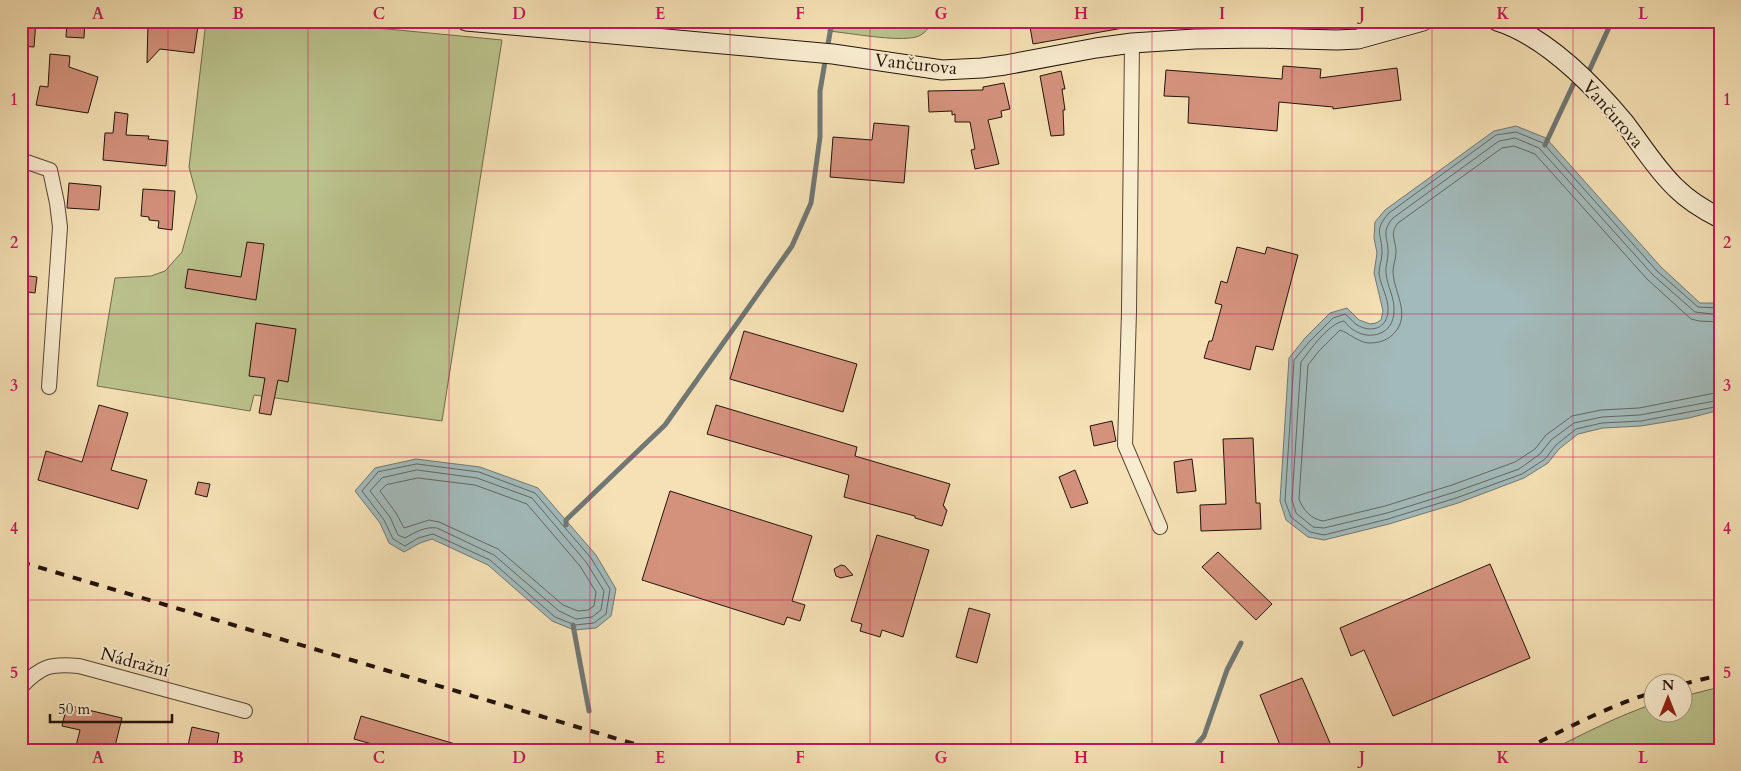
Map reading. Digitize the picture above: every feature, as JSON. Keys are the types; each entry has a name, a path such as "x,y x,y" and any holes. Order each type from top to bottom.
{"street":[{"name":"Vančurova","path":"466,21 833,54 942,70 997,66 1132,43 1195,39 1358,39 1423,21"},
{"name":"Vančurova","path":"1498,21 1525,34 1575,70 1607,102 1676,188 1696,204 1720,218"},
{"path":"1132,43 1129,312 1125,445 1160,527"},
{"path":"21,160 50,170 60,227 49,387"},
{"name":"Nádražní","path":"21,687 43,668 59,664 79,666 245,711"}],"green space":[{"path":"206,21 304,21 502,40 442,421 254,395 250,411 97,386 115,278 151,276 165,271 182,252 197,197 189,167"},
{"path":"830,21 929,21 931,25 925,32 916,37 897,38 828,31"},
{"path":"1720,687 1720,750 1551,750 1614,719 1644,707 1644,724 1694,724 1694,694"}],"water":[{"path":"1516,126 1546,138 1661,267 1700,303 1720,303 1720,410 1689,418 1641,426 1603,428 1578,434 1559,449 1548,463 1524,478 1458,503 1389,524 1324,540 1308,537 1286,520 1280,501 1289,358 1305,338 1330,313 1347,308 1359,320 1370,324 1381,320 1383,311 1374,273 1377,253 1374,238 1375,222 1385,210 1494,131"},
{"path":"416,459 480,467 538,488 596,555 616,589 611,616 596,628 574,630 552,621 488,565 432,539 404,552 389,543 380,523 355,491 375,468"}],"building":[{"path":"21,21 36,21 34,47 21,46"},
{"path":"67,21 85,21 84,38 66,37"},
{"path":"1029,21 1122,21 1123,28 1033,44"},
{"path":"148,22 175,22 198,26 194,53 160,49 147,63"},
{"path":"50,54 70,56 69,67 98,77 88,113 36,105 40,86 48,87"},
{"path":"1283,66 1321,69 1320,78 1397,68 1401,100 1333,109 1333,107 1279,102 1277,131 1188,123 1189,97 1164,96 1166,70 1282,79"},
{"path":"1061,71 1065,89 1062,89 1065,110 1063,110 1064,135 1051,136 1040,76"},
{"path":"1004,83 1010,109 1001,111 1002,117 988,120 999,164 975,169 971,150 975,149 970,122 955,122 955,114 952,115 952,111 929,112 928,91 983,90 983,87"},
{"path":"115,112 128,114 126,135 149,136 148,139 168,141 166,166 103,160 105,133 113,133"},
{"path":"874,123 909,126 904,183 830,177 833,137 872,140"},
{"path":"69,183 101,186 99,210 67,208"},
{"path":"143,189 175,191 172,230 158,228 159,221 149,220 149,217 141,216"},
{"path":"247,242 264,244 256,300 185,288 188,269 241,277"},
{"path":"1237,247 1265,254 1267,247 1298,255 1273,350 1256,346 1250,370 1204,358 1209,341 1212,341 1222,305 1215,303 1221,281 1227,283"},
{"path":"21,275 37,277 35,293 21,291"},
{"path":"256,323 296,329 288,382 278,380 271,415 259,413 265,378 249,376"},
{"path":"744,331 857,364 843,412 730,379"},
{"path":"99,405 128,413 111,470 147,480 138,509 38,480 46,451 82,462"},
{"path":"716,405 857,447 855,456 950,484 943,506 947,510 942,526 915,518 915,516 844,497 849,475 707,434"},
{"path":"1112,421 1116,441 1094,446 1090,426"},
{"path":"1253,438 1256,503 1260,503 1261,529 1201,531 1200,505 1226,504 1223,439"},
{"path":"1192,459 1196,491 1177,493 1174,462"},
{"path":"1075,470 1088,503 1071,508 1059,477"},
{"path":"198,482 210,484 207,497 195,494"},
{"path":"670,491 812,536 792,601 805,605 800,621 787,617 784,625 642,580"},
{"path":"877,535 929,550 903,637 882,630 880,637 860,631 862,624 851,621"},
{"path":"1218,552 1272,604 1256,620 1202,567"},
{"path":"1490,564 1530,658 1393,716 1364,650 1351,656 1340,628"},
{"path":"841,565 845,566 853,575 841,578 836,576 834,569"},
{"path":"969,608 990,614 977,663 956,657"},
{"path":"1302,678 1333,750 1282,750 1260,695"},
{"path":"67,705 122,718 114,750 75,750 80,730 62,726"},
{"path":"361,716 462,746 462,750 371,750 372,744 354,739"},
{"path":"192,727 219,733 216,750 187,750"}],"waterway":[{"path":"566,525 566,520 665,425 792,246 811,203 820,137 820,91 832,21"},
{"path":"1589,71 1612,21"},
{"path":"1545,145 1574,83"},
{"path":"573,625 589,711"},
{"path":"1192,750 1204,736 1227,670 1241,643"}],"railway":[{"path":"21,562 655,750"},
{"path":"1694,681 1720,675"},
{"path":"1523,750 1604,711 1644,696"}]}
